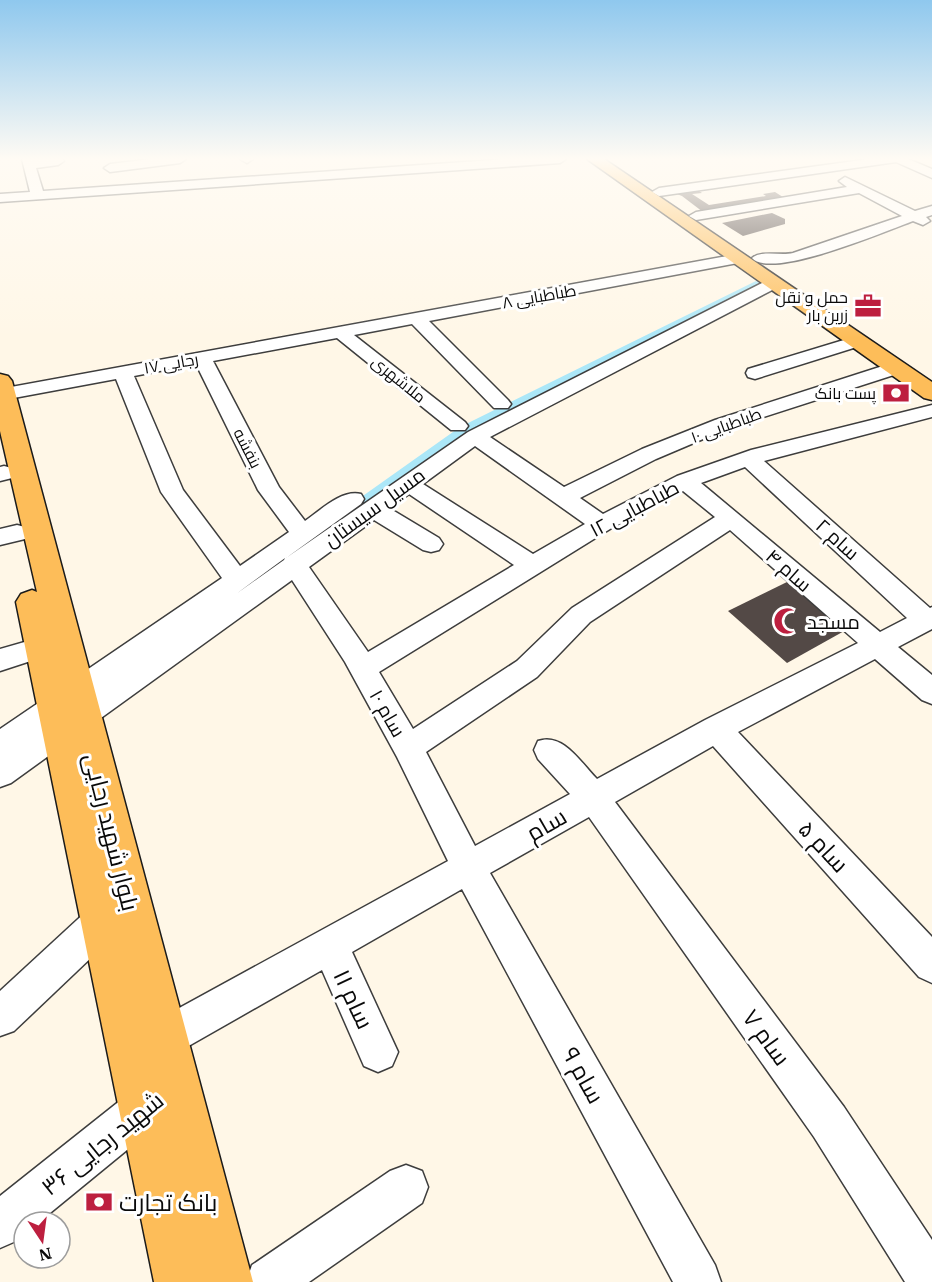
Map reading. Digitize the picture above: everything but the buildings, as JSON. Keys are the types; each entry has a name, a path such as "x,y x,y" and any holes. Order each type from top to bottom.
{"main road":[{"path":"680,219 738,259 765,272 866,338 896,368 932,393"},
{"path":"699,219 765,272 866,338 932,374"},
{"name":"بلوار شهید رجایی","path":"2,387 69,712 160,1095 224,1282"},
{"name":"بلوار شهید رجایی","path":"1,468 8,535 42,647 69,712 103,921 149,1048"},
{"name":"بلوار شهید رجایی","path":"160,1095 183,1282"}],"street":[{"path":"765,272 781,260 925,219"},
{"path":"781,260 799,270 926,219"},
{"name":"طباطبایی ۸","path":"340,332 738,259"},
{"name":"مسیل سیستان","path":"0,745 69,712 294,564 407,483 466,431 501,404 765,272"},
{"name":"مسیل سیستان","path":"0,773 69,712 237,580 303,534 466,431 765,272"},
{"path":"566,291 583,303"},
{"path":"416,318 501,404"},
{"name":"ملاشهری","path":"340,332 466,431 602,524"},
{"name":"رجایی ۱۷","path":"2,387 123,372 340,332"},
{"path":"755,373 866,338"},
{"name":"بنفشه","path":"202,357 269,490 303,534"},
{"name":"طباطبایی ۱۰","path":"563,497 649,454 722,424 896,368"},
{"path":"123,372 172,492 237,580"},
{"name":"طباطبایی ۱۲","path":"363,668 602,524 685,481 749,459 932,411"},
{"name":"سام ۲","path":"749,459 929,618"},
{"name":"سام ۴","path":"685,481 932,692"},
{"path":"407,483 532,565"},
{"path":"372,508 431,544"},
{"path":"408,748 527,669 581,615 731,518"},
{"name":"سام ۱۰","path":"294,564 363,668 408,748 469,869"},
{"name":"سام","path":"149,1048 716,729 929,618"},
{"path":"0,660 42,647"},
{"name":"سام ۵","path":"716,729 932,964"},
{"name":"سام ۷","path":"549,750 593,797 829,1122 932,1282"},
{"name":"سام ۹","path":"469,869 698,1282"},
{"path":"0,1017 103,921"},
{"name":"سام ۱۱","path":"330,946 378,1052"},
{"name":"شهید رجایی ۳۶","path":"0,1225 160,1095"},
{"path":"269,1282 406,1187"}],"waterway":[{"path":"287,558 465,430 756,284"}],"place":[{"name":"حمل و نقل زرین بار","path":"868,306"},
{"name":"پست بانک","path":"896,393"},
{"name":"مسجد","path":"787,621"},
{"name":"بانک تجارت","path":"99,1202"}]}
